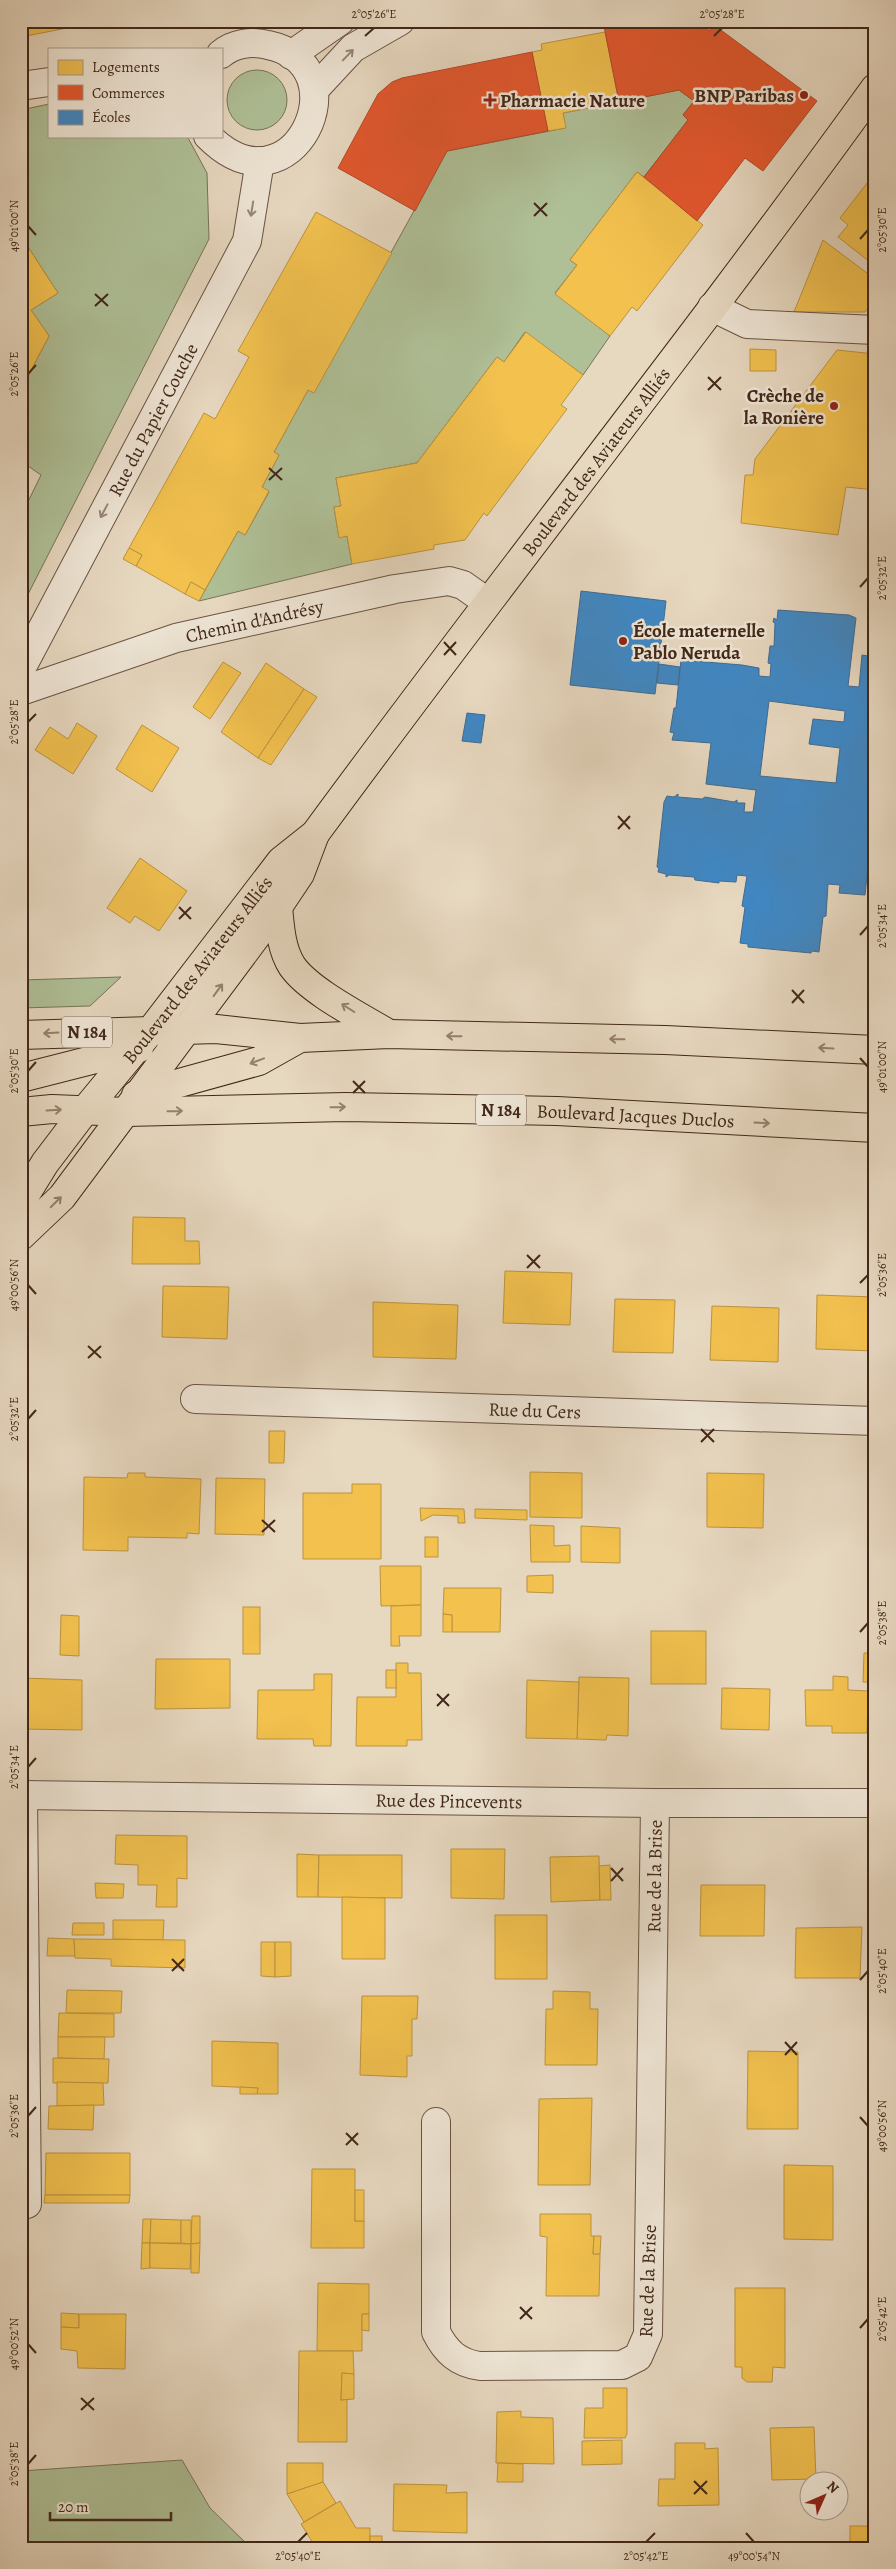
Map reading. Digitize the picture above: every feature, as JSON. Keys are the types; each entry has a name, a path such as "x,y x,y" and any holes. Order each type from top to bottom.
{"main road":[{"name":"Boulevard des Aviateurs Alliés","path":"21,1202 45,1164 86,1109 152,1029 281,861 315,834 486,602 712,307 875,88"},
{"name":"Boulevard des Aviateurs Alliés","path":"21,1236 62,1197 189,1029 300,874 315,834"},
{"path":"278,907 282,941 292,966 311,984 389,1034"},
{"name":"N 184","path":"21,1035 152,1029 216,1029 300,1038 389,1034 665,1040 875,1050"},
{"name":"N 184","path":"21,1078 134,1050 189,1029"},
{"name":"N 184","path":"21,1112 86,1109 133,1103 259,1061 300,1038"},
{"name":"Boulevard Jacques Duclos","path":"133,1103 519,1110 875,1128"}],"street":[{"path":"291,54 340,21"},
{"path":"314,90 354,48 400,21"},
{"path":"210,138 221,150 240,158 260,161 279,156 296,145 308,129 314,110 314,90 302,64 291,54 276,46 259,43 242,44 222,52"},
{"path":"21,86 48,82"},
{"name":"Rue du Papier Couche","path":"21,669 247,241 260,161"},
{"path":"712,307 746,324 875,330"},
{"name":"Chemin d'Andrésy","path":"21,691 176,638 395,589 449,581 463,585 486,602"},
{"name":"Rue du Cers","path":"195,1399 875,1420"},
{"path":"22,1795 27,2204"},
{"name":"Rue des Pincevents","path":"22,1795 655,1803 875,1803"},
{"name":"Rue de la Brise","path":"436,2122 436,2332 442,2344 451,2354 466,2364 480,2366 622,2365 638,2357 648,2334 655,1803"}],"green space":[{"path":"257,70 273,75 278,79 282,84 287,100 282,116 278,121 273,125 257,130 241,125 236,121 232,116 227,100 232,84 236,79 241,75"},
{"path":"679,90 694,101 683,115 688,120 644,177 637,172 570,260 577,265 555,293 610,336 583,375 525,332 504,362 497,357 417,463 336,478 341,506 334,507 339,537 347,536 352,564 199,601 238,531 245,535 269,492 262,487 279,455 274,452 308,390 314,392 447,151 565,128 563,113"},
{"path":"48,104 48,138 188,138 207,173 209,239 21,608 21,516 41,475 21,461 21,389 49,336 31,310 58,293 26,244 21,247 21,110"},
{"path":"121,977 90,1006 21,1008 21,980"},
{"path":"182,2460 210,2508 251,2548 21,2548 21,2471"}],"building: Logements":[{"path":"21,21 103,21 21,37"},
{"path":"605,32 619,102 563,113 566,128 548,131 532,52 542,50 541,44"},
{"path":"637,172 703,225 637,311 632,307 610,336 555,294 577,265 570,260"},
{"path":"871,178 875,181 875,266 838,237 848,225 840,218"},
{"path":"316,212 392,253 314,393 308,390 274,452 279,455 262,487 269,491 245,535 238,531 205,590 191,582 185,594 136,566 142,555 129,548 204,413 215,419 249,357 238,351"},
{"path":"823,240 875,279 875,300 865,312 794,312"},
{"path":"26,244 58,293 31,310 49,336 21,389 21,247"},
{"path":"526,332 583,375 561,405 567,409 487,516 484,513 465,540 434,545 434,549 352,564 347,536 339,538 334,507 341,506 336,478 417,463 497,357 504,362"},
{"path":"750,349 776,350 776,371 750,371"},
{"name":"Crèche de la Ronière","path":"837,350 875,354 875,490 846,487 838,535 741,523 745,475 753,475 755,459"},
{"path":"129,548 142,555 136,566 123,559"},
{"path":"191,582 205,590 199,601 185,594"},
{"path":"223,662 241,673 210,719 193,707"},
{"path":"266,663 304,689 258,758 221,732"},
{"path":"304,689 317,697 271,765 258,758"},
{"path":"77,723 97,736 73,774 35,750 50,727 68,739"},
{"path":"142,725 179,748 152,792 116,769"},
{"path":"140,858 187,891 159,931 135,916 130,923 107,908"},
{"path":"133,1217 185,1218 185,1241 199,1241 200,1264 132,1264"},
{"path":"505,1271 572,1273 570,1325 503,1323"},
{"path":"163,1286 229,1287 227,1339 162,1337"},
{"path":"817,1295 875,1297 875,1351 816,1349"},
{"path":"615,1299 675,1300 673,1353 613,1352"},
{"path":"373,1302 458,1305 456,1359 373,1357"},
{"path":"712,1306 779,1308 778,1362 710,1360"},
{"path":"269,1431 285,1431 284,1463 269,1463"},
{"path":"530,1472 582,1473 582,1518 530,1517"},
{"path":"128,1473 145,1473 145,1477 201,1479 199,1534 187,1533 187,1538 128,1537 128,1551 83,1550 84,1477 127,1478"},
{"path":"707,1473 764,1474 763,1528 707,1527"},
{"path":"216,1478 265,1479 264,1535 215,1534"},
{"path":"352,1484 381,1484 381,1559 303,1559 303,1493 352,1493"},
{"path":"420,1508 464,1509 465,1523 458,1523 458,1516 433,1515 421,1521"},
{"path":"475,1509 527,1510 527,1520 475,1518"},
{"path":"530,1525 554,1526 554,1546 570,1545 570,1562 531,1562"},
{"path":"581,1526 620,1528 620,1563 581,1562"},
{"path":"425,1537 438,1537 438,1557 425,1557"},
{"path":"380,1566 421,1566 421,1605 381,1606"},
{"path":"553,1575 553,1593 527,1592 527,1576"},
{"path":"444,1588 501,1588 500,1632 452,1632 452,1615 443,1614"},
{"path":"421,1605 421,1636 399,1636 400,1646 391,1646 391,1606"},
{"path":"243,1607 260,1607 260,1654 243,1654"},
{"path":"443,1614 452,1615 452,1632 443,1632"},
{"path":"61,1615 79,1616 79,1656 60,1655"},
{"path":"651,1631 706,1631 706,1684 651,1684"},
{"path":"864,1653 875,1653 875,1682 863,1682"},
{"path":"156,1659 230,1659 230,1708 155,1709"},
{"path":"396,1663 408,1663 408,1673 421,1673 422,1740 407,1740 407,1746 356,1746 357,1697 396,1697"},
{"path":"386,1670 396,1670 396,1688 386,1688"},
{"path":"314,1674 332,1674 331,1746 314,1746 313,1739 257,1739 258,1690 314,1690"},
{"path":"833,1676 848,1677 848,1690 868,1691 867,1733 832,1733 832,1726 806,1726 805,1690 833,1690"},
{"path":"579,1677 629,1678 628,1736 607,1735 606,1740 577,1739"},
{"path":"21,1678 82,1680 82,1730 21,1729"},
{"path":"527,1680 579,1682 577,1739 526,1738"},
{"path":"722,1688 770,1689 769,1730 721,1729"},
{"path":"116,1835 187,1836 187,1879 177,1878 177,1907 156,1907 157,1885 138,1885 138,1865 115,1864"},
{"path":"451,1849 505,1849 504,1899 451,1898"},
{"path":"297,1854 319,1855 318,1897 297,1897"},
{"path":"319,1855 402,1855 402,1898 318,1897"},
{"path":"599,1856 600,1900 551,1902 550,1857"},
{"path":"610,1865 611,1900 600,1900 599,1866"},
{"path":"95,1883 124,1884 123,1898 96,1898"},
{"path":"701,1885 765,1885 764,1936 700,1936"},
{"path":"342,1897 385,1898 385,1959 342,1959"},
{"path":"495,1915 547,1915 547,1979 495,1979"},
{"path":"113,1920 164,1920 163,1940 113,1939"},
{"path":"73,1923 104,1923 104,1935 72,1935"},
{"path":"862,1927 860,1978 795,1978 796,1928"},
{"path":"48,1938 74,1939 75,1956 47,1956"},
{"path":"74,1939 185,1940 185,1968 111,1966 111,1959 75,1958"},
{"path":"261,1942 275,1942 275,1977 261,1976"},
{"path":"275,1942 291,1942 291,1976 275,1977"},
{"path":"67,1990 122,1991 121,2013 66,2013"},
{"path":"553,1991 590,1992 590,2009 598,2009 597,2065 545,2065 546,2009 553,2009"},
{"path":"362,1996 418,1996 417,2019 412,2019 412,2056 407,2056 407,2077 360,2075"},
{"path":"59,2013 114,2014 114,2037 58,2037"},
{"path":"58,2037 105,2037 104,2059 58,2058"},
{"path":"212,2041 278,2043 278,2094 257,2094 258,2088 212,2086"},
{"path":"748,2051 798,2052 798,2129 747,2129"},
{"path":"53,2058 109,2059 108,2083 53,2083"},
{"path":"57,2082 103,2083 104,2105 57,2106"},
{"path":"240,2087 258,2088 257,2094 240,2094"},
{"path":"592,2098 590,2185 538,2185 539,2099"},
{"path":"94,2105 93,2130 48,2129 49,2106"},
{"path":"46,2153 130,2153 130,2195 45,2195"},
{"path":"784,2165 833,2166 833,2240 784,2239"},
{"path":"312,2169 355,2169 355,2221 364,2221 364,2248 311,2248"},
{"path":"355,2190 364,2190 364,2221 355,2221"},
{"path":"45,2195 130,2195 129,2203 44,2203"},
{"path":"540,2214 591,2214 591,2236 594,2236 593,2254 600,2254 599,2296 546,2296 547,2237 540,2236"},
{"path":"192,2216 200,2216 200,2243 191,2244"},
{"path":"143,2219 151,2219 150,2243 142,2243"},
{"path":"151,2219 181,2220 181,2243 150,2243"},
{"path":"181,2220 191,2220 191,2244 181,2243"},
{"path":"594,2236 601,2236 600,2254 593,2254"},
{"path":"142,2243 150,2243 150,2268 141,2269"},
{"path":"150,2243 191,2244 190,2269 150,2268"},
{"path":"200,2243 199,2273 191,2273 191,2244"},
{"path":"318,2283 369,2284 369,2314 362,2314 362,2351 317,2351"},
{"path":"735,2288 785,2288 785,2368 773,2367 772,2382 747,2382 742,2378 742,2367 735,2367"},
{"path":"61,2313 79,2314 79,2328 61,2327"},
{"path":"79,2314 126,2314 125,2369 78,2368 77,2351 61,2349 61,2327 79,2328"},
{"path":"362,2314 369,2314 369,2331 362,2330"},
{"path":"299,2351 353,2351 354,2374 342,2373 341,2400 347,2399 347,2442 298,2442"},
{"path":"342,2373 354,2374 354,2399 341,2400"},
{"path":"603,2388 627,2388 627,2434 625,2438 584,2438 585,2408 603,2408"},
{"path":"521,2411 521,2417 553,2418 554,2464 496,2463 497,2412"},
{"path":"814,2427 816,2472 798,2472 798,2479 772,2480 770,2428"},
{"path":"622,2440 622,2464 582,2465 582,2441"},
{"path":"675,2443 705,2443 705,2449 718,2448 719,2505 658,2506 659,2479 675,2479"},
{"path":"287,2463 323,2463 323,2482 287,2494"},
{"path":"498,2463 523,2464 523,2482 497,2482"},
{"path":"323,2482 336,2503 304,2522 287,2494"},
{"path":"394,2484 447,2485 446,2493 467,2492 467,2533 393,2531"},
{"path":"340,2501 356,2528 370,2528 370,2548 316,2548 301,2524"},
{"path":"850,2526 875,2526 875,2548 850,2548"},
{"path":"370,2536 382,2536 382,2548 370,2548"},
{"path":"828,2546 828,2548 748,2548 748,2547"}],"building: Commerces":[{"path":"603,21 702,21 709,31 714,25 817,101 763,171 745,158 697,221 644,177 688,120 683,115 694,101 679,90 619,102"},
{"path":"532,52 548,131 447,151 415,211 338,168 378,94 392,82 402,78"}],"building: Écoles":[{"path":"581,591 666,601 655,694 570,685"},
{"path":"778,610 849,615 856,618 848,686 859,687 862,655 875,657 875,868 868,867 865,895 839,893 840,885 828,884 826,916 823,917 819,952 812,951 811,953 748,947 748,944 740,943 745,907 742,906 747,876 737,875 736,882 719,881 719,883 695,880 694,877 669,875 666,877 666,874 658,872 659,868 657,867 664,802 667,796 674,797 678,794 678,797 702,799 705,797 734,802 737,800 737,803 745,803 744,812 753,812 756,790 706,784 711,743 672,740 674,733 670,732 674,708 676,708 681,660 759,668 759,676 770,677 771,664 768,663 770,646 774,646 775,623 773,622 774,618 777,620","holes":["769,701 845,711 844,722 813,719 809,744 840,748 836,783 760,776"]},
{"path":"659,664 680,667 678,685 657,683"},
{"path":"467,713 485,715 481,743 462,741"},
{"path":"870,950 875,950 875,964 869,963"}],"place":[{"name":"BNP Paribas","path":"804,95"},
{"name":"Pharmacie Nature","path":"490,100"},
{"name":"Crèche de la Ronière","path":"834,406"},
{"name":"École maternelle Pablo Neruda","path":"623,641"}]}
